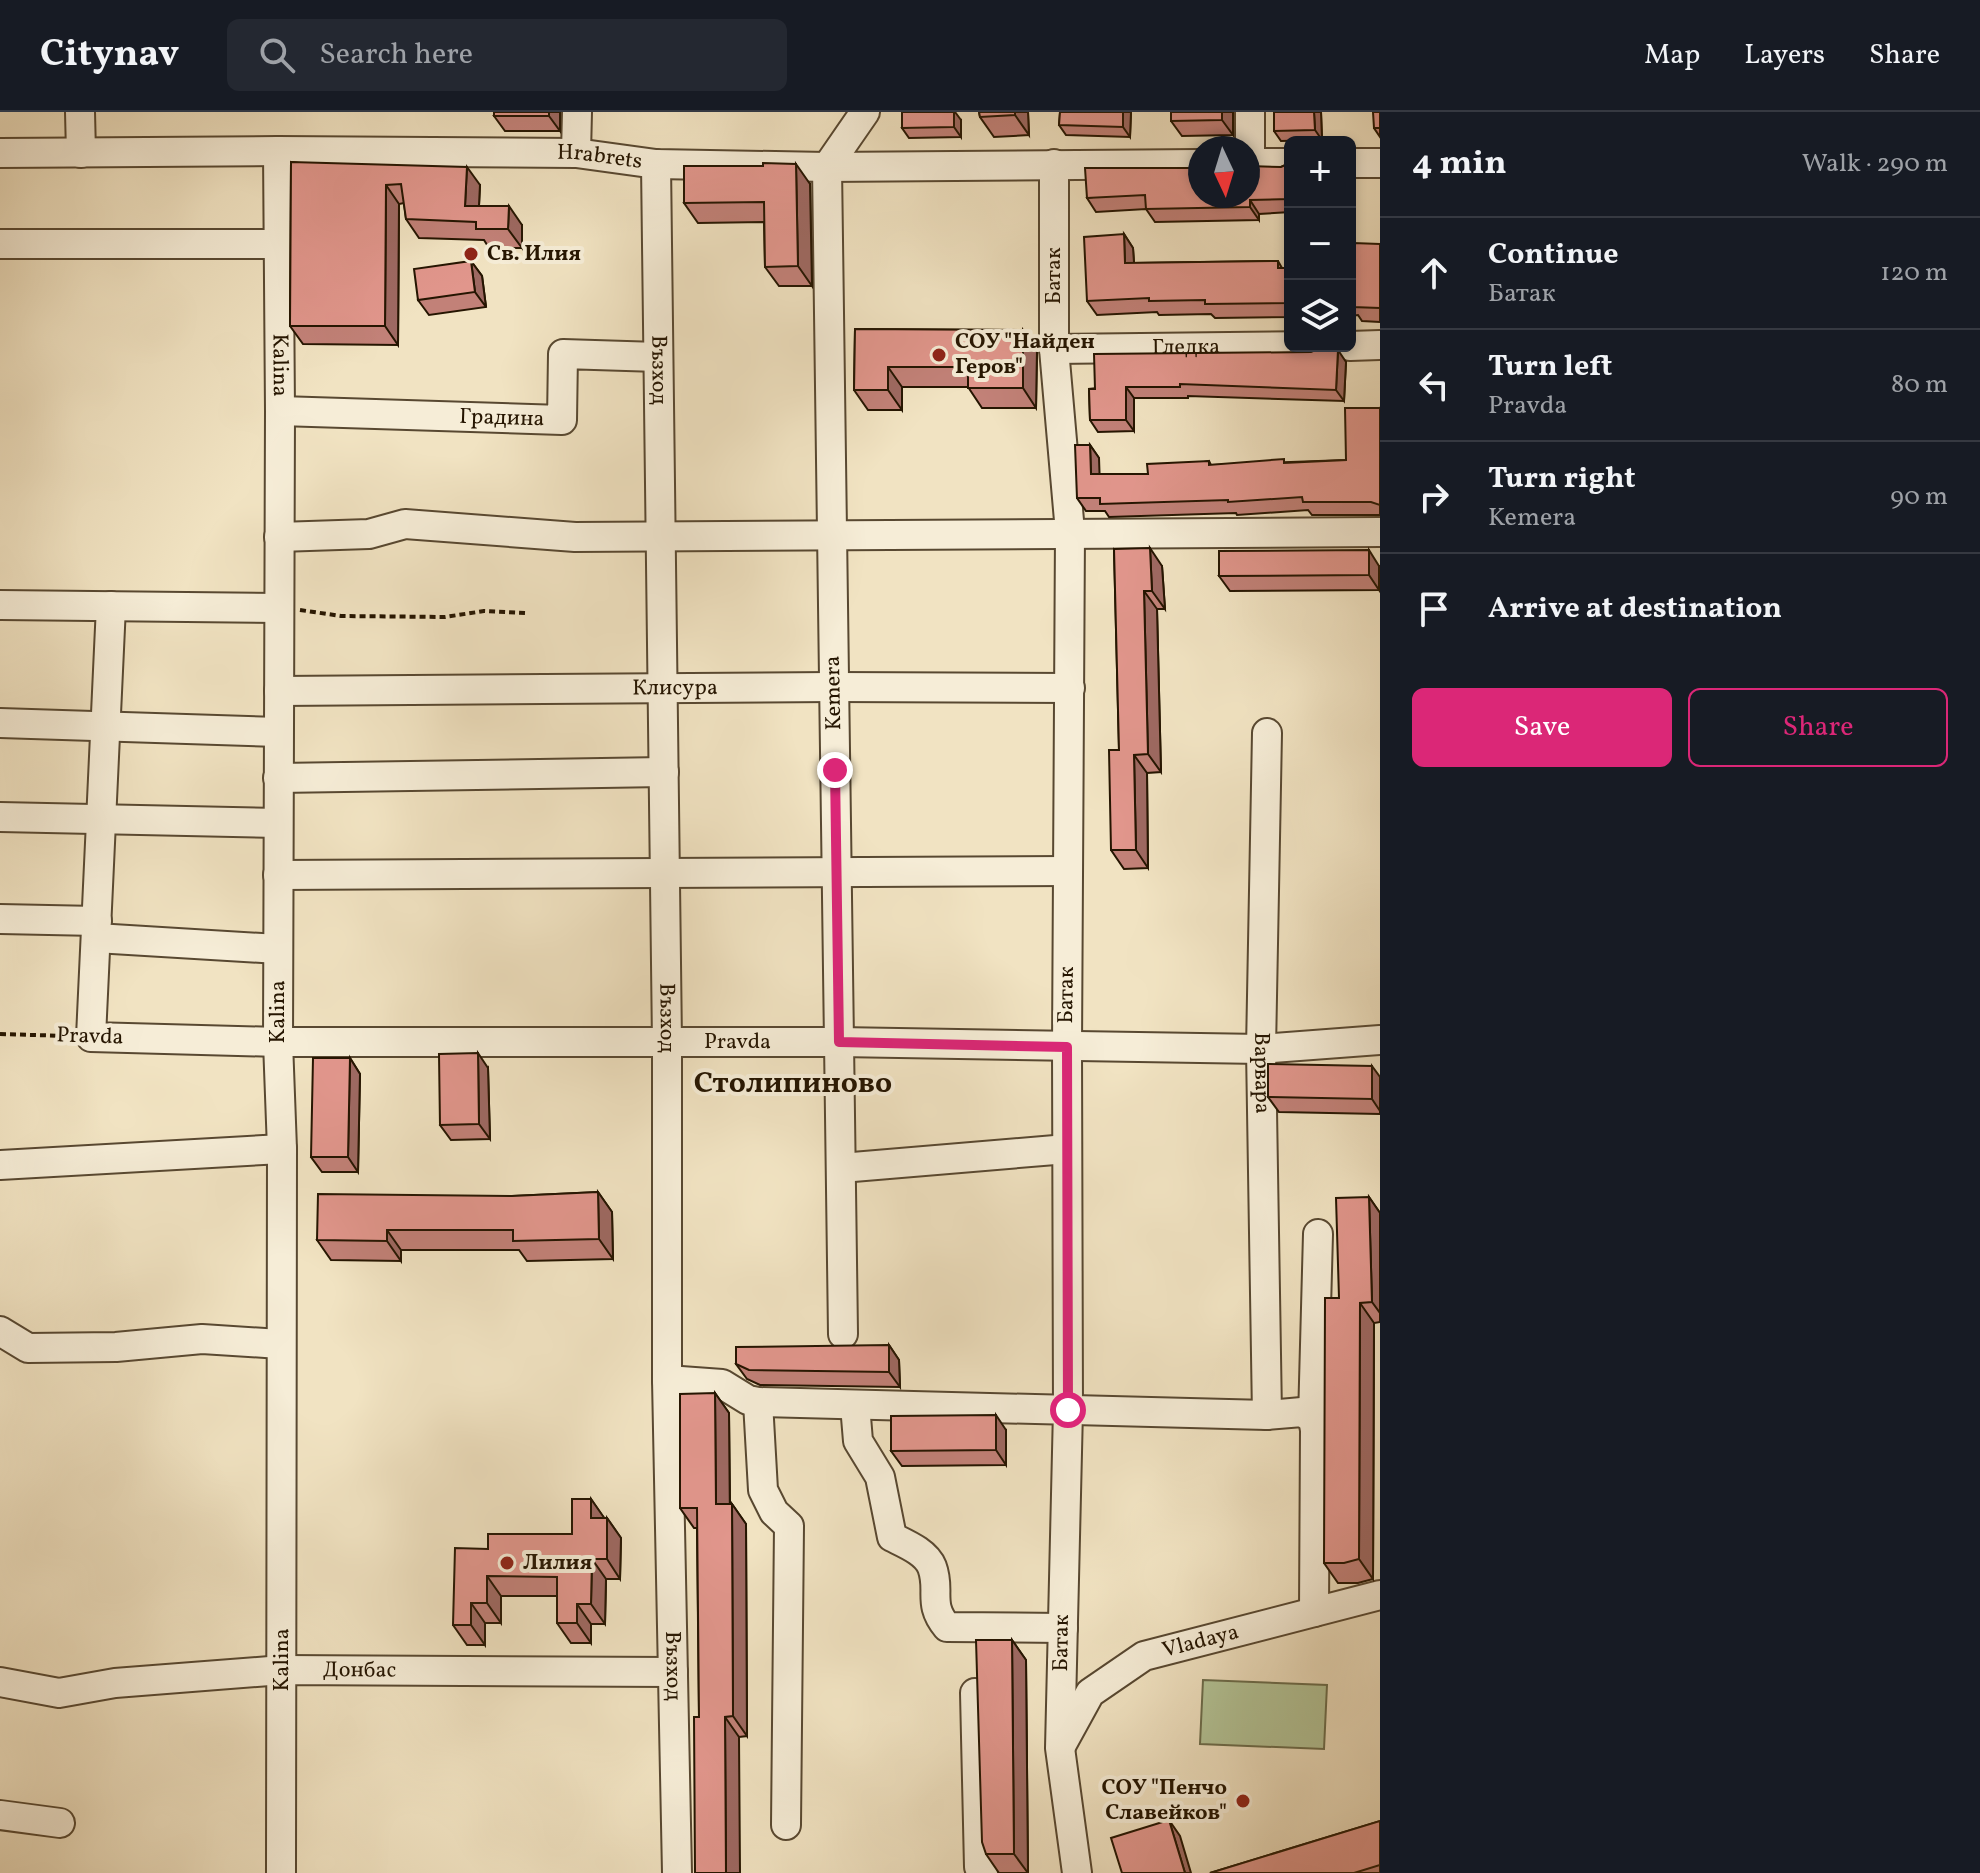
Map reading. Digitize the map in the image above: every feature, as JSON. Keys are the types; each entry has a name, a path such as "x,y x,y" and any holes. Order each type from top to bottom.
{"street":[{"path":"80,112 81,153"},
{"path":"576,153 577,112"},
{"path":"827,167 865,112"},
{"path":"1250,112 1250,136"},
{"name":"Kalina","path":"278,151 281,1873"},
{"name":"Hrabrets","path":"0,153 576,153 656,164 827,167 1188,164"},
{"path":"1260,163 1284,163"},
{"path":"1356,163 1380,163"},
{"name":"Възход","path":"656,164 667,1043 667,1380 677,1873"},
{"name":"Батак","path":"1054,164 1054,349 1070,532 1068,1410 1060,1748 1077,1873"},
{"name":"Kemera","path":"827,167 843,1334"},
{"path":"0,244 279,244"},
{"path":"1356,346 1380,345"},
{"name":"Гледка","path":"1054,349 1284,346"},
{"name":"Градина","path":"280,411 562,420 563,354 658,357"},
{"path":"279,537 369,534 405,524 575,537 1380,532"},
{"path":"0,605 279,608"},
{"path":"91,1037 111,606"},
{"name":"Клисура","path":"279,691 1070,688"},
{"path":"0,723 278,732"},
{"name":"Варвара","path":"1267,733 1261,1049 1267,1415"},
{"path":"278,778 664,772"},
{"path":"0,817 278,823"},
{"path":"278,875 1068,871"},
{"path":"0,919 278,949"},
{"name":"Pravda","path":"91,1037 278,1042 839,1042 1261,1049 1380,1040"},
{"path":"0,1165 282,1149"},
{"path":"841,1168 1067,1149"},
{"path":"1314,1612 1313,1419 1318,1234"},
{"path":"0,1331 28,1348 116,1347 202,1339 280,1344"},
{"path":"667,1380 722,1384 748,1400 758,1402 1267,1415 1302,1412 1313,1419"},
{"path":"758,1402 763,1490 774,1512 789,1526 786,1825"},
{"path":"855,1405 858,1441 880,1477 892,1537 919,1551 932,1567 936,1614 947,1627 1063,1628"},
{"name":"Vladaya","path":"1060,1748 1090,1693 1144,1656 1380,1595"},
{"name":"Донбас","path":"0,1682 59,1693 115,1683 282,1670 673,1672"},
{"path":"975,1693 979,1867 983,1873"},
{"path":"0,1815 60,1823"}],"path":[{"path":"279,608 341,616 445,617 484,611 525,613"},
{"name":"Pravda","path":"0,1034 91,1037"}],"green space":[{"path":"1203,1680 1327,1685 1324,1749 1200,1744"}],"building":[{"path":"494,112 549,112 549,116 494,116"},
{"path":"902,112 954,112 954,127 902,128"},
{"path":"979,112 1015,112 1015,115 980,117"},
{"path":"1060,112 1123,112 1123,127 1059,125"},
{"path":"1171,112 1222,112 1222,120 1171,121"},
{"path":"1274,112 1314,112 1315,130 1274,131"},
{"path":"1373,112 1380,112 1380,128 1374,128"},
{"path":"291,162 467,167 465,206 509,206 508,229 476,229 476,222 406,219 401,184 386,185 385,326 290,326"},
{"path":"763,163 796,164 798,266 765,267 764,202 684,203 684,166 763,166"},
{"path":"1260,166 1284,166 1284,199 1260,200"},
{"path":"1085,168 1188,168 1188,208 1198,208 1146,209 1145,195 1087,198"},
{"path":"1124,234 1125,263 1278,261 1278,268 1284,268 1284,303 1205,304 1205,300 1149,301 1149,298 1087,301 1084,237"},
{"path":"1356,243 1380,244 1380,308 1356,307"},
{"path":"471,261 475,292 418,300 414,269"},
{"path":"855,329 1023,330 1023,388 968,388 968,367 888,367 888,390 854,390"},
{"path":"1338,352 1336,390 1180,384 1180,387 1126,387 1126,420 1090,420 1089,389 1095,389 1094,354"},
{"path":"1345,408 1380,408 1380,505 1371,502 1303,502 1302,497 1228,502 1100,504 1100,498 1077,498 1075,445 1090,445 1091,474 1148,474 1147,464 1346,460"},
{"path":"1150,548 1152,591 1144,591 1148,754 1134,755 1136,850 1111,850 1109,750 1119,750 1114,549"},
{"path":"1369,550 1369,575 1219,576 1219,551"},
{"path":"478,1053 479,1124 440,1125 439,1054"},
{"path":"313,1058 350,1058 348,1157 311,1157"},
{"path":"1268,1064 1372,1066 1372,1099 1268,1097"},
{"path":"598,1192 599,1239 513,1241 513,1230 387,1230 387,1241 317,1240 318,1194 512,1196"},
{"path":"1369,1197 1372,1302 1360,1303 1359,1559 1324,1563 1325,1298 1339,1298 1336,1198"},
{"path":"889,1345 889,1372 749,1370 736,1364 736,1347"},
{"path":"715,1393 716,1504 732,1504 733,1716 725,1717 726,1873 695,1873 694,1717 699,1717 697,1508 680,1508 680,1394"},
{"path":"996,1415 996,1450 891,1451 891,1416"},
{"path":"572,1499 591,1499 591,1518 607,1518 607,1559 592,1559 591,1604 577,1604 577,1623 557,1623 557,1577 487,1576 487,1603 471,1603 471,1625 453,1625 455,1548 488,1549 488,1534 572,1534"},
{"path":"976,1640 1012,1640 1014,1854 986,1854 982,1842"},
{"path":"1169,1820 1185,1873 1122,1873 1111,1838"},
{"path":"1380,1821 1380,1865 1354,1873 1210,1873"}],"place":[{"name":"Св. Илия","path":"471,254"},
{"name":"СОУ \"Найден Геров\"","path":"939,355"},
{"name":"Лилия","path":"507,1563"},
{"name":"СОУ \"Пенчо Славейков\"","path":"1243,1801"}],"district":[{"name":"Столипиново","path":"793,1084"}],"route":[{"path":"835,770 839,1042 1067,1047 1068,1410"}]}
